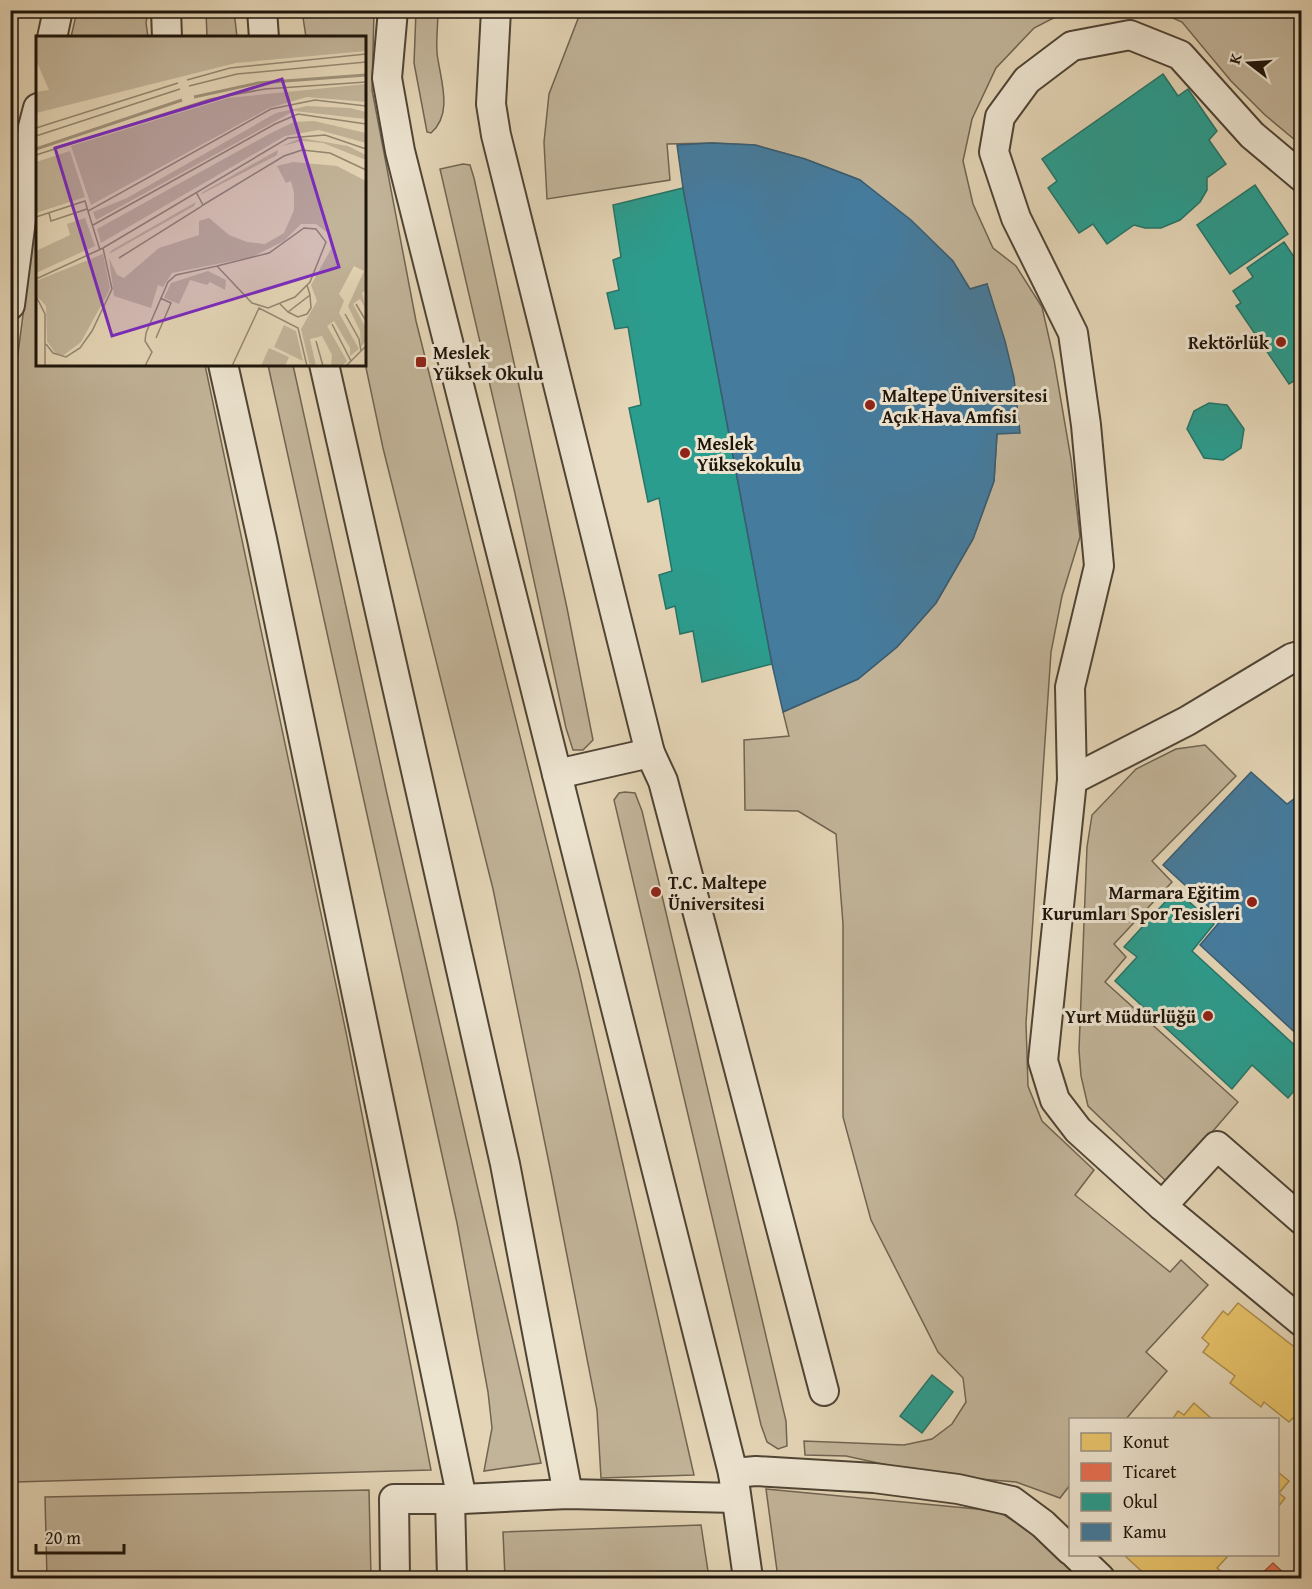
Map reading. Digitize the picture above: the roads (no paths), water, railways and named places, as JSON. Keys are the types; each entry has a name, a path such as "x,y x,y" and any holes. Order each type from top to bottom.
{"street":[{"path":"52,36 58,10"},
{"path":"166,10 167,36"},
{"path":"262,10 264,36"},
{"path":"393,10 387,78 400,151 735,1485 748,1578"},
{"path":"496,10 491,104 496,135 650,753 663,781 824,1390"},
{"path":"1302,177 1252,135 1180,55 1130,35 1072,46 1026,80 1000,117 994,152 1016,218 1072,333 1086,425 1099,566 1070,687 1072,780 1043,1061 1055,1100 1078,1130 1162,1206 1302,1322"},
{"path":"10,305 36,116"},
{"path":"222,366 262,539 456,1499 452,1578"},
{"path":"324,366 506,1164 568,1494"},
{"path":"1072,780 1187,721 1292,658 1302,655"},
{"path":"556,774 650,753"},
{"path":"1162,1206 1217,1146 1302,1220"},
{"path":"395,1578 394,1499 456,1499 735,1485 756,1471 874,1478 958,1489 1012,1501 1043,1524 1069,1548"},
{"path":"1077,1556 1100,1578"}],"waterway":[{"path":"10,14 11,10"}],"place":[{"name":"Rektörlük","path":"1281,342"},
{"name":"Meslek Yüksek Okulu","path":"421,362"},
{"name":"Maltepe Üniversitesi Açık Hava Amfisi","path":"870,405"},
{"name":"Meslek Yüksekokulu","path":"685,453"},
{"name":"T.C. Maltepe Üniversitesi","path":"656,892"},
{"name":"Marmara Eğitim Kurumları Spor Tesisleri","path":"1252,902"},
{"name":"Yurt Müdürlüğü","path":"1208,1016"}]}
